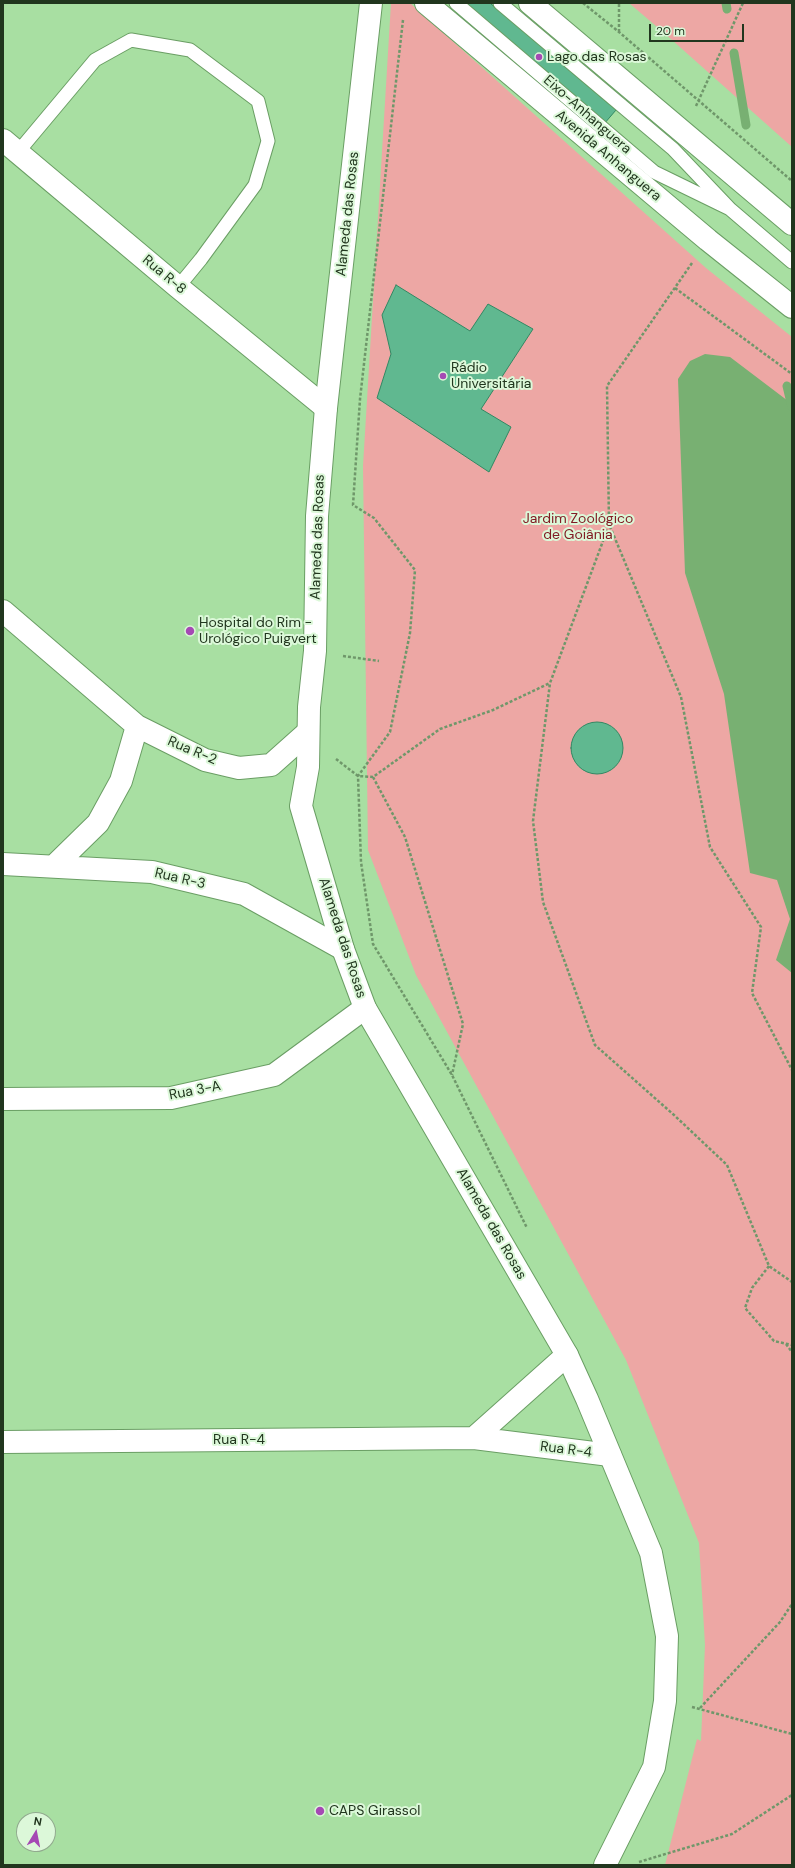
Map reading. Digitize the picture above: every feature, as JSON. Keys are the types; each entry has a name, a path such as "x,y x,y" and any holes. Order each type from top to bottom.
{"main road":[{"name":"Alameda das Rosas","path":"371,3 326,408 317,516 315,652 308,732 308,767 301,806 342,949 365,1008 567,1355 587,1399 651,1554 667,1636 665,1701 654,1767 605,1865"},
{"name":"Avenida Anhanguera","path":"426,3 708,240 792,307"},
{"path":"530,3 792,224"},
{"name":"Rua R-8","path":"10,146 178,287 326,408"},
{"name":"Rua R-2","path":"3,611 137,726 205,760 239,768 271,765 308,732"},
{"path":"54,866 98,823 121,781 137,726"},
{"name":"Rua R-3","path":"3,864 152,872 244,894 342,949"},
{"name":"Rua 3-A","path":"3,1099 171,1098 274,1075 365,1008"},
{"path":"474,1438 567,1355"},
{"name":"Rua R-4","path":"3,1442 474,1438 610,1455"}],"lane":[{"name":"Eixo-Anhanguera","path":"456,3 654,172 730,209"},
{"name":"Eixo-Anhanguera","path":"500,3 673,149 730,209 792,262"},
{"path":"10,146 95,60 131,40 190,50 258,101 268,141 255,184 201,259 178,287"}],"path":[{"path":"583,3 619,32 792,181"},
{"path":"619,3 619,32"},
{"path":"684,133 743,3"},
{"path":"404,19 360,399 353,505 374,518 415,570 410,633 390,732 358,776 361,862 373,944 452,1075 530,1232"},
{"path":"708,240 607,386 609,524 550,683 533,821 543,902 595,1045 674,1115 727,1165 769,1266 792,1282"},
{"path":"675,288 792,374"},
{"path":"609,524 681,697 710,847 761,927 752,993 792,1070"},
{"path":"315,652 378,661"},
{"path":"333,757 358,776 373,777 440,729 493,710 550,683"},
{"path":"373,777 405,837 463,1024 452,1075"},
{"path":"769,1266 752,1288 745,1308 774,1341 792,1344"},
{"path":"786,1343 792,1352"},
{"path":"700,1708 780,1622 792,1604"},
{"path":"665,1701 700,1708 792,1734"},
{"path":"636,1863 732,1834 792,1795"}],"green space":[{"name":"Jardim Zoológico de Goiânia","path":"391,3 410,3 706,268 792,337 792,1865 665,1865 697,1739 701,1741 705,1645 699,1543 626,1360 416,975 368,850 363,466"},
{"path":"629,3 792,3 792,147 663,32"}],"shaded area":[{"path":"705,354 730,357 792,404 792,973 776,960 790,919 777,880 750,873 724,694 685,573 678,379 690,361"}],"building":[{"name":"Lago das Rosas","path":"462,3 490,3 616,110 604,124"},
{"name":"Rádio Universitária","path":"396,285 470,331 488,304 533,329 481,409 511,427 489,472 377,398 391,354 382,315"},
{"path":"597,722 607,724 615,730 621,738 623,748 621,758 615,766 607,772 597,774 587,772 579,766 573,758 571,748 573,738 579,730 587,724"}],"waterway":[{"path":"726,3 727,9"},
{"path":"734,53 746,125"},
{"path":"787,386 792,407"}],"place":[{"name":"Lago das Rosas","path":"539,57"},
{"name":"Rádio Universitária","path":"443,376"},
{"name":"Hospital do Rim - Urológico Puigvert","path":"190,631"},
{"name":"CAPS Girassol","path":"320,1811"}]}
